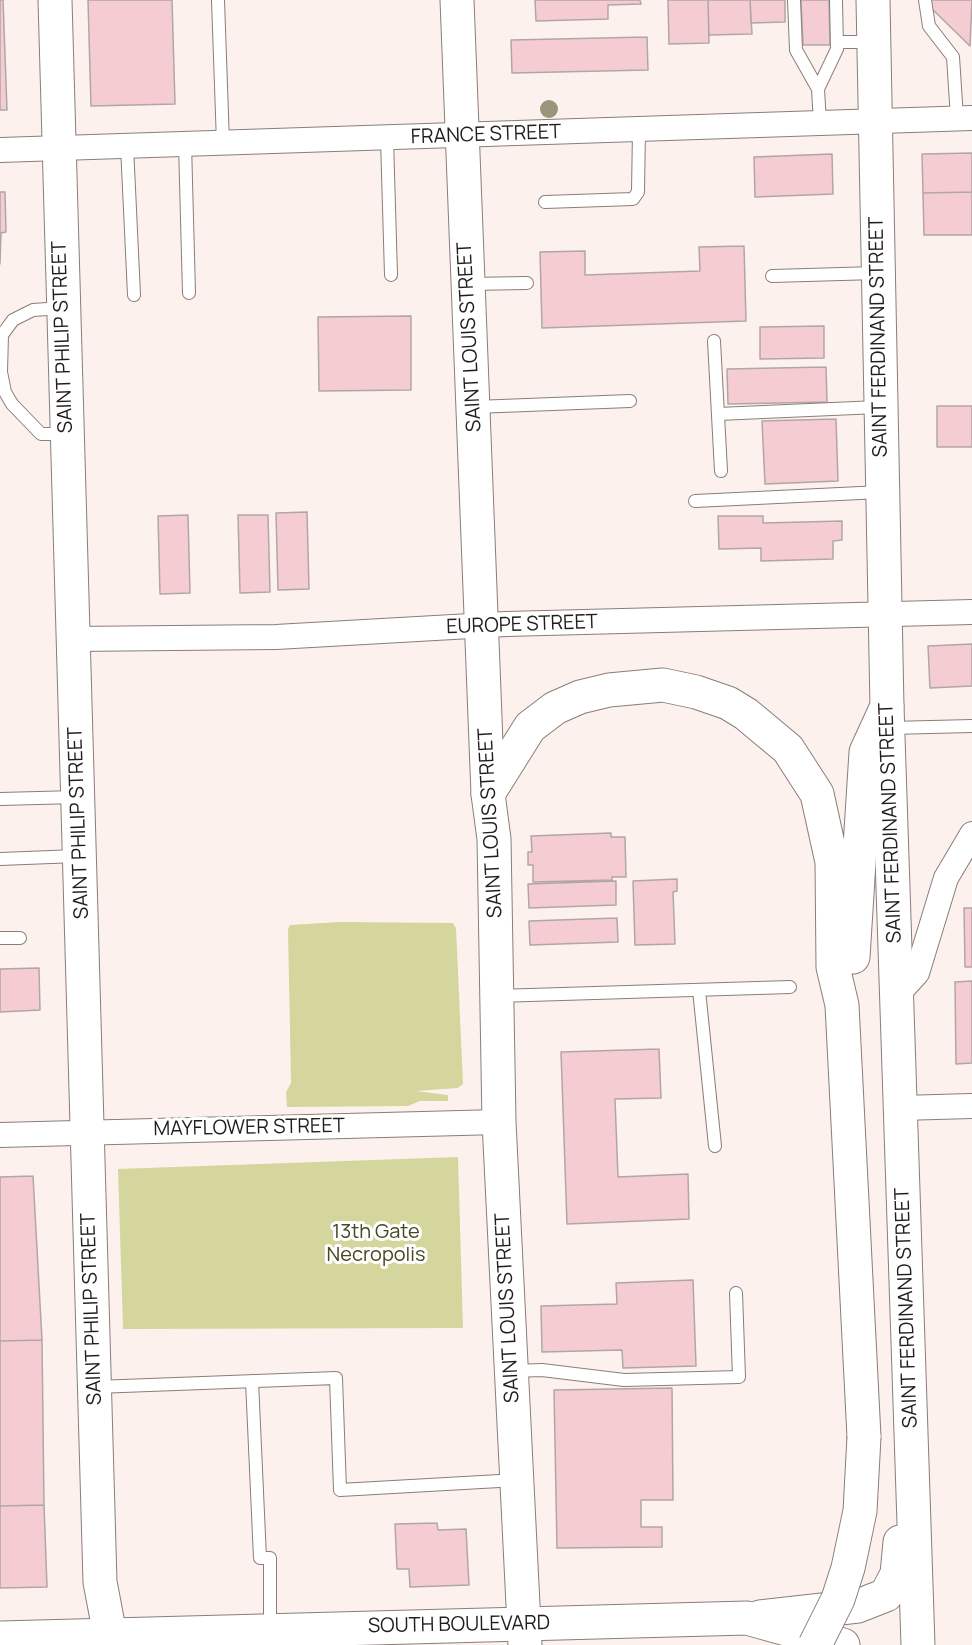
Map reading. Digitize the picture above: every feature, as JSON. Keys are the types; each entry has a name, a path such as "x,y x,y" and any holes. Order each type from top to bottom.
{"main road":[{"name":"SAINT PHILIP STREET","path":"55,0 57,148 89,1132 100,1582 110,1640"},
{"name":"SAINT LOUIS STREET","path":"457,0 460,137 488,794 494,839 499,1122 524,1635"},
{"name":"SAINT FERDINAND STREET","path":"873,0 877,120 879,407 887,717 918,1645"},
{"path":"488,794 530,727 555,708 580,697 618,688 663,685 696,692 728,703 746,714 788,749 817,794 832,862 833,967 842,1005 864,1437 860,1511 849,1568 838,1599 815,1645"},
{"path":"842,1005 853,965 866,752 887,717"},
{"path":"747,1618 858,1606 886,1595 897,1574 898,1545 914,1525"},
{"name":"SOUTH BOULEVARD","path":"0,1638 110,1640 270,1630 524,1635 747,1618 843,1645"}],"street":[{"name":"FRANCE STREET","path":"0,150 460,137 965,118"},
{"name":"EUROPE STREET","path":"72,639 276,636 482,625 972,612"},
{"path":"897,995 917,973 946,878 972,834"},
{"path":"901,1108 972,1106"},
{"name":"MAYFLOWER STREET","path":"0,1135 499,1122"}],"lane":[{"path":"218,0 223,143"},
{"path":"794,0 796,50 818,89 820,123"},
{"path":"818,89 837,49 836,0"},
{"path":"925,0 929,26 953,57 965,118"},
{"path":"837,42 874,42"},
{"path":"545,202 633,199 638,192 639,130"},
{"path":"387,139 391,275"},
{"path":"185,144 189,293"},
{"path":"127,146 134,295"},
{"path":"772,276 879,273"},
{"path":"467,284 527,283"},
{"path":"62,308 27,312 7,326 1,344 1,382 12,404 41,434 67,434"},
{"path":"714,341 721,471"},
{"path":"473,408 630,401"},
{"path":"718,414 879,407"},
{"path":"695,501 882,492"},
{"path":"887,717 972,726"},
{"path":"0,799 78,797"},
{"path":"0,859 80,856"},
{"path":"0,938 20,938"},
{"path":"497,996 790,987"},
{"path":"699,990 715,1146"},
{"path":"511,1371 542,1370 624,1380 739,1377 736,1293"},
{"path":"94,1387 336,1378 340,1490 518,1480"},
{"path":"252,1381 260,1558 270,1558 270,1630"}],"green space":[{"path":"340,922 453,923 456,928 463,1084 458,1088 416,1091 448,1095 448,1101 420,1101 408,1106 287,1107 286,1092 291,1083 288,929 290,925"},
{"name":"13th Gate Necropolis","path":"458,1157 463,1328 123,1329 118,1169"}],"building":[{"path":"0,0 3,0 7,110 0,110"},
{"path":"88,0 172,0 175,104 91,106"},
{"path":"535,0 640,0 641,4 608,5 608,19 536,21"},
{"path":"668,0 708,0 709,43 669,44"},
{"path":"708,0 750,0 752,34 709,35"},
{"path":"750,0 785,0 785,22 751,23"},
{"path":"801,0 829,0 830,45 803,45"},
{"path":"931,0 972,0 970,46 927,4"},
{"path":"647,37 648,70 512,73 511,40"},
{"path":"972,153 972,192 923,193 922,154"},
{"path":"832,154 833,194 755,197 754,157"},
{"path":"0,192 5,192 6,232 1,233 0,264"},
{"path":"972,192 972,235 924,235 923,193"},
{"path":"744,246 746,321 542,328 540,252 585,251 585,275 700,271 699,247"},
{"path":"411,316 411,390 319,391 318,317"},
{"path":"824,326 824,358 760,359 760,327"},
{"path":"826,367 827,402 728,404 727,369"},
{"path":"937,406 972,406 972,447 937,447"},
{"path":"836,419 838,481 765,484 762,421"},
{"path":"307,512 309,589 278,590 276,513"},
{"path":"188,515 190,593 160,594 158,516"},
{"path":"238,515 268,515 270,592 240,593"},
{"path":"718,516 763,516 763,523 842,521 842,540 833,541 833,559 761,561 761,548 719,549"},
{"path":"972,644 972,686 930,688 928,646"},
{"path":"611,833 611,837 625,837 626,877 612,877 612,880 533,882 533,865 528,865 528,852 532,852 531,836"},
{"path":"677,879 677,891 673,892 675,944 635,945 633,881"},
{"path":"616,881 616,905 529,908 528,884"},
{"path":"964,908 972,908 972,967 965,967"},
{"path":"617,918 618,942 530,945 529,921"},
{"path":"39,968 40,1010 0,1012 0,969"},
{"path":"972,981 972,1063 956,1064 955,982"},
{"path":"659,1049 661,1098 615,1099 618,1177 688,1174 689,1219 567,1224 561,1052"},
{"path":"33,1176 42,1340 0,1341 0,1177"},
{"path":"693,1280 696,1366 623,1368 622,1350 542,1352 541,1306 617,1304 616,1283"},
{"path":"42,1340 44,1505 0,1506 0,1341"},
{"path":"672,1388 673,1500 641,1500 641,1527 662,1527 662,1547 557,1548 554,1390"},
{"path":"44,1505 47,1587 0,1588 0,1506"},
{"path":"437,1523 438,1530 466,1529 469,1585 410,1587 409,1569 397,1569 395,1524"}]}
